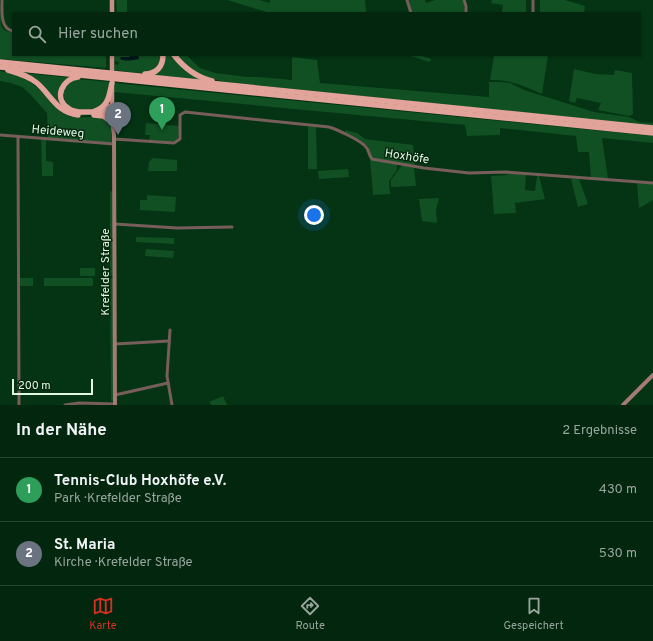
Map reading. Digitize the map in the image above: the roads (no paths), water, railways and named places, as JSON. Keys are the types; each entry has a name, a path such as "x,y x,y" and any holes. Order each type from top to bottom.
{"highway":[{"path":"124,77 153,73 161,66 163,56"},
{"path":"175,56 184,66 199,76 234,86"},
{"path":"0,62 99,76"},
{"path":"0,68 234,86 653,128"},
{"path":"0,68 17,73 32,80 59,108 68,113 75,115 104,113"},
{"path":"104,113 74,111 65,106 61,97 62,87 67,81 73,78 99,76 111,73 150,82 653,133"},
{"path":"85,112 98,110 106,104 109,98 112,83"}],"main road":[{"path":"112,0 112,12"},
{"path":"112,56 112,107 116,110 117,114 115,118 108,120 104,113 108,107 112,107"},
{"name":"Krefelder Straße","path":"112,120 114,141 115,224 115,404"},
{"path":"622,405 653,375"}],"street":[{"path":"2,0 3,26 9,31 12,31"},
{"path":"407,0 411,12"},
{"path":"464,0 466,12"},
{"path":"533,0 533,12"},
{"name":"Hoxhöfe","path":"114,141 174,143 180,139 180,115 185,112 335,129 361,143 367,148 372,159 408,166 468,173 506,172 653,183"},
{"name":"Heideweg","path":"0,135 114,141"},
{"path":"18,136 19,405"},
{"path":"115,224 177,228 232,227"},
{"path":"170,330 168,383 172,405"},
{"path":"115,344 169,341"},
{"path":"115,395 168,383"},
{"path":"65,405 79,403 115,404"}],"water":[{"path":"138,56 139,59 127,61 120,59 121,57"}],"place":[{"name":"Tennis-Club Hoxhöfe e.V.","path":"162,130"},
{"name":"St. Maria","path":"118,135"}]}
